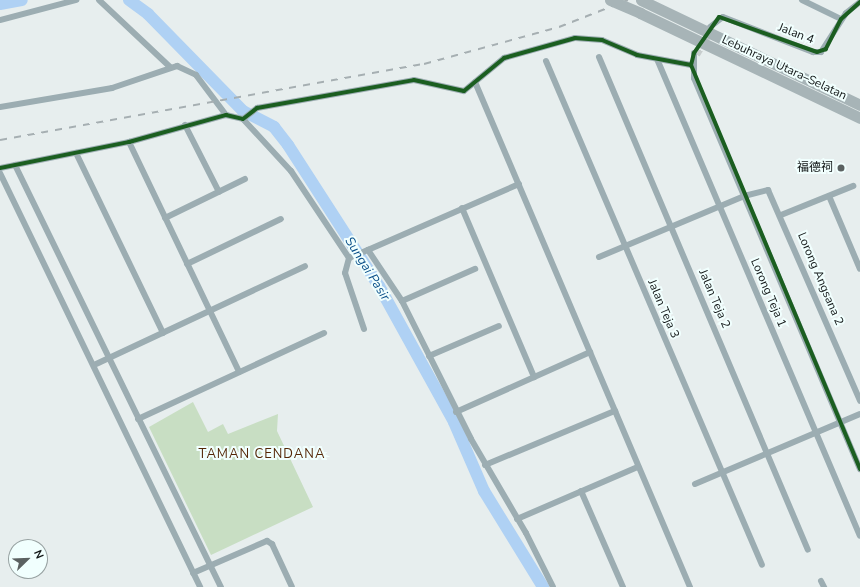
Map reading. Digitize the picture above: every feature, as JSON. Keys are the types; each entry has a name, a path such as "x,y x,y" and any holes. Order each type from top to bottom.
{"highway":[{"name":"Lebuhraya Utara–Selatan","path":"610,0 860,118"},
{"name":"Lebuhraya Utara–Selatan","path":"641,0 860,105"}],"street":[{"path":"0,20 76,0"},
{"path":"99,0 170,67"},
{"path":"802,0 841,19"},
{"name":"Jalan 4","path":"713,26 719,17 726,18 817,52 826,49 841,19 860,2"},
{"path":"0,168 129,142 185,125 226,115 247,115 414,80 431,81 458,90 475,82 504,58 575,38 602,40 657,59 694,58 744,196 860,469"},
{"name":"Jalan Teja 2","path":"599,57 808,550"},
{"name":"Lorong Teja 1","path":"657,59 860,536"},
{"name":"Jalan Teja 3","path":"546,61 721,473 762,565"},
{"path":"0,107 112,88 170,67 190,70 226,115"},
{"path":"475,82 690,587"},
{"path":"247,115 291,171 353,255 347,283 364,329"},
{"path":"185,125 219,192"},
{"path":"129,142 239,372"},
{"path":"76,153 163,333"},
{"path":"15,165 221,587"},
{"path":"0,173 200,587"},
{"path":"165,218 245,179"},
{"path":"353,255 368,250 518,184"},
{"path":"781,215 853,186"},
{"name":"Lorong Angsana 2","path":"744,196 768,190 781,215 860,401"},
{"path":"599,257 744,196"},
{"path":"829,196 860,269"},
{"path":"462,208 534,378"},
{"path":"187,264 281,219"},
{"path":"368,250 402,301 456,412 517,519 553,587"},
{"path":"94,365 305,266"},
{"path":"402,301 475,270"},
{"path":"429,356 499,326"},
{"path":"138,419 324,333"},
{"path":"456,412 590,352"},
{"path":"485,465 615,411"},
{"path":"695,484 860,414"},
{"path":"517,519 638,467"},
{"path":"581,491 623,587"},
{"path":"193,573 267,541 272,544 292,587"}],"green space":[{"path":"193,402 208,432 223,424 228,434 278,414 277,431 313,507 211,555 149,427"}],"waterway":[{"name":"Sungai Pasir","path":"0,4 22,0"},
{"name":"Sungai Pasir","path":"129,0 148,14 243,111 274,127 288,145 379,286 454,422 484,491 543,587"}],"tunnel":[{"path":"697,55 711,32"}],"railway":[{"path":"0,140 424,64 559,27 628,0"}],"cycle path":[{"path":"860,2 841,19 826,49 817,52 719,17 694,53 691,65 860,469"},
{"path":"0,168 129,142 226,115 243,119 257,108 414,80 464,91 504,58 575,38 602,40 637,55 691,65"}],"place":[{"name":"福德祠","path":"841,168"}],"district":[{"name":"TAMAN CENDANA","path":"262,454"}]}
